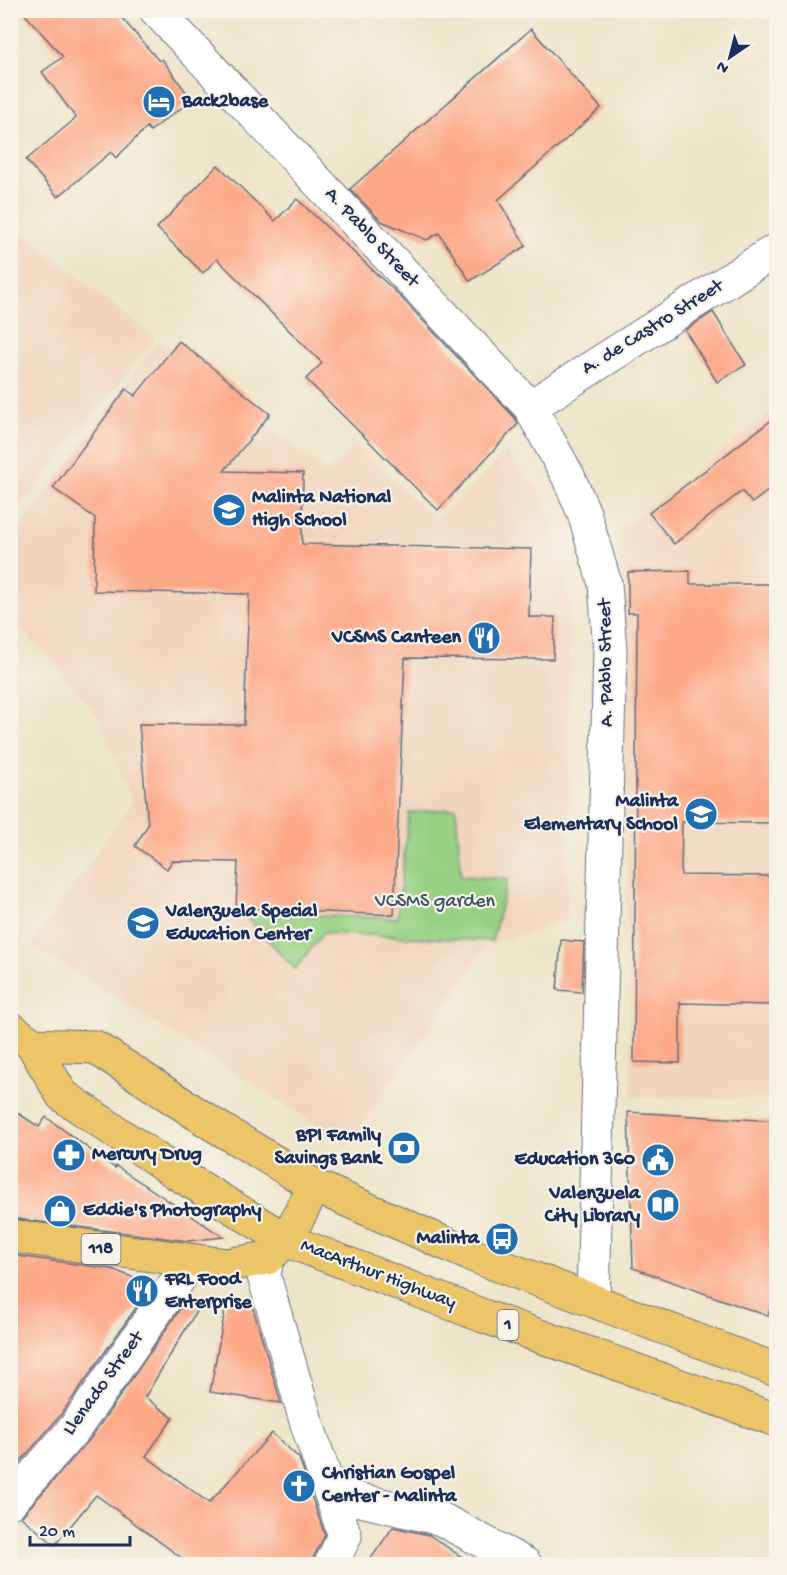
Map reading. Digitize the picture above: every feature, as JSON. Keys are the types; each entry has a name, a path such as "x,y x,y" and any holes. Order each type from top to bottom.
{"main road":[{"name":"MacArthur Highway","path":"22,1037 95,1047 214,1125 315,1186 469,1254 777,1370"},
{"name":"MacArthur Highway","path":"22,1037 62,1095 175,1172 277,1249 486,1317 777,1420"},
{"path":"277,1249 315,1186"},
{"name":"118","path":"10,1236 227,1265 277,1249"}],"street":[{"name":"A. Pablo Street","path":"156,10 530,407 568,476 584,513 605,584 610,651 593,1300"},
{"name":"A. de Castro Street","path":"530,407 777,250"},
{"path":"277,1249 264,1276 306,1421 345,1536 331,1564"},
{"name":"Llenado Street","path":"10,1502 75,1428 191,1261"},
{"path":"331,1492 441,1519 525,1564"}],"shaded area":[{"path":"24,234 155,339 11,518 10,236"},
{"path":"158,340 327,473 355,443 435,521 507,452 544,498 562,561 570,608 567,920 486,946 349,1145 32,945 132,802 99,719 52,660 11,622 11,541"},
{"name":"Malinta Elementary School","path":"776,409 776,1099 631,1097 619,530"}],"green space":[{"name":"VCSMS garden","path":"456,808 461,876 508,879 492,941 323,933 295,969 243,913 397,918 409,813"}],"building":[{"path":"21,10 115,10 159,61 162,59 192,100 150,131 147,127 116,158 111,152 58,197 26,160 76,118 42,72 63,57"},
{"path":"531,29 601,108 498,200 526,246 470,281 439,233 427,240 381,221 350,189"},
{"path":"218,165 275,221 297,199 396,292 515,418 518,424 438,510 306,379 322,363 217,259 203,273 157,228"},
{"path":"713,312 746,365 717,382 685,330"},
{"path":"179,341 270,414 224,471 303,473 302,544 531,549 529,617 555,617 553,659 405,658 394,915 236,908 238,862 172,861 167,869 135,846 148,825 139,724 244,725 249,594 94,591 95,518 53,488 126,389 135,396"},
{"path":"777,416 777,484 752,503 742,491 674,544 649,513"},
{"name":"Malinta Elementary School","path":"690,571 690,584 777,584 777,823 682,822 681,875 776,876 777,1005 680,1003 680,1063 634,1062 637,613 628,613 628,572"},
{"path":"561,940 584,942 582,992 557,990"},
{"path":"10,1108 39,1127 46,1117 115,1168 116,1166 223,1237 188,1241 10,1218"},
{"path":"628,1112 777,1121 777,1286 768,1316 633,1268"},
{"path":"10,1255 112,1269 152,1285 60,1416 20,1462 10,1455"},
{"path":"187,1299 200,1305 145,1397 173,1418 146,1456 209,1503 272,1433 299,1458 304,1472 295,1482 312,1498 325,1535 312,1564 190,1564 96,1495 55,1545 21,1517 90,1439"},
{"path":"227,1299 251,1301 281,1403 210,1392"},
{"path":"393,1527 429,1535 472,1564 367,1564"}],"place":[{"name":"Back2base","path":"159,102"},
{"name":"Malinta National High School","path":"229,510"},
{"name":"VCSMS Canteen","path":"484,638"},
{"name":"Malinta Elementary School","path":"701,814"},
{"name":"Valenzuela Special Education Center","path":"143,923"},
{"name":"BPI Family Savings Bank","path":"404,1148"},
{"name":"Mercury Drug","path":"69,1155"},
{"name":"Education 360","path":"658,1160"},
{"name":"Valenzuela City Library","path":"663,1205"},
{"name":"Eddie's Photography","path":"60,1211"},
{"name":"Malinta","path":"502,1239"},
{"name":"FRL Food Enterprise","path":"142,1291"},
{"name":"Christian Gospel Center - Malinta","path":"299,1486"}]}
